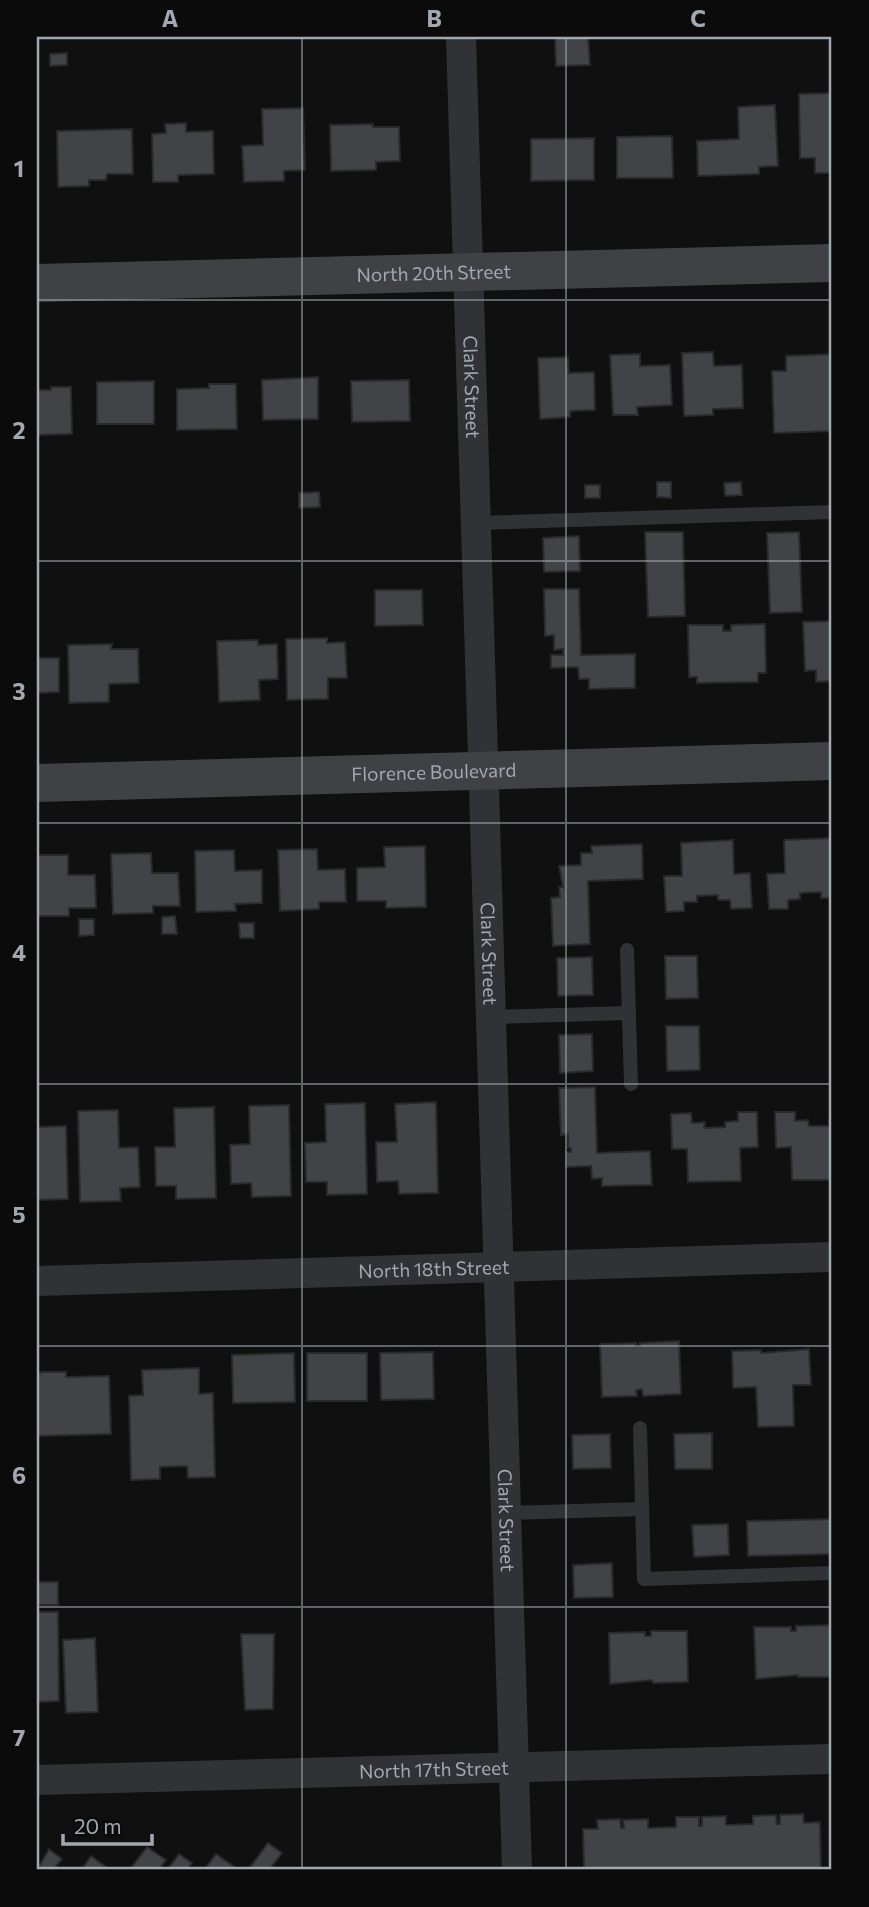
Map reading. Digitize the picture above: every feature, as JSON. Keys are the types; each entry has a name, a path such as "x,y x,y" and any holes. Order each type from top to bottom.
{"street":[{"name":"Clark Street","path":"461,37 486,771 517,1870"},
{"name":"North 20th Street","path":"37,283 832,263"},
{"name":"Florence Boulevard","path":"37,783 832,761"},
{"name":"North 18th Street","path":"37,1281 832,1257"},
{"name":"North 17th Street","path":"37,1780 832,1759"}],"lane":[{"path":"477,523 832,512"},
{"path":"627,950 631,1084"},
{"path":"493,1017 629,1013"},
{"path":"640,1427 644,1579 832,1573"},
{"path":"507,1513 642,1509"}],"building":[{"path":"555,37 588,37 590,65 556,66"},
{"path":"67,53 67,65 50,66 50,54"},
{"path":"832,93 832,173 815,173 815,158 800,158 799,94"},
{"path":"775,105 778,166 759,167 759,174 698,176 697,141 739,139 738,107"},
{"path":"303,108 305,170 284,171 284,181 244,182 242,146 263,145 262,109"},
{"path":"186,123 186,132 213,131 214,174 178,175 178,182 153,182 152,134 166,133 165,124"},
{"path":"373,124 373,127 399,127 400,161 376,162 376,170 331,171 330,125"},
{"path":"132,129 133,174 107,174 106,180 89,180 89,186 58,187 57,131"},
{"path":"672,136 673,178 617,178 617,137"},
{"path":"594,138 594,180 531,181 531,139"},
{"path":"713,352 714,366 742,365 743,408 713,409 713,415 684,416 682,353"},
{"path":"640,354 640,366 670,365 672,405 637,407 638,415 613,415 610,355"},
{"path":"832,354 832,431 774,433 772,371 786,371 786,356"},
{"path":"568,357 569,373 594,372 595,410 570,411 570,417 540,419 538,358"},
{"path":"318,377 318,419 263,420 262,380"},
{"path":"409,380 410,421 352,422 351,381"},
{"path":"154,381 154,424 97,424 97,382"},
{"path":"209,384 236,384 237,429 177,430 177,389 209,388"},
{"path":"51,387 71,387 72,434 37,435 37,390 51,390"},
{"path":"657,482 671,482 671,498 657,497"},
{"path":"741,482 742,495 725,496 724,483"},
{"path":"585,485 600,485 600,498 585,498"},
{"path":"319,492 320,507 299,508 299,493"},
{"path":"645,532 683,532 685,616 648,617"},
{"path":"799,532 802,612 770,613 767,533"},
{"path":"579,536 580,571 544,572 543,538"},
{"path":"544,589 579,589 581,655 635,654 635,688 589,689 589,679 579,679 578,667 551,668 551,655 563,655 563,649 554,650 554,635 545,636"},
{"path":"375,590 422,590 423,625 375,626"},
{"path":"832,621 832,681 816,682 816,670 805,671 803,622"},
{"path":"765,624 766,673 758,673 758,682 697,683 697,677 689,677 688,625 723,625 723,631 731,631 731,625"},
{"path":"327,638 327,643 345,642 347,678 328,678 328,699 287,700 286,639"},
{"path":"258,640 258,645 277,644 278,679 259,680 260,700 219,702 217,641"},
{"path":"112,644 111,649 138,649 139,683 109,684 109,702 69,703 68,645"},
{"path":"37,658 59,658 59,692 37,693"},
{"path":"832,838 832,898 821,898 821,892 800,893 800,899 788,900 788,909 769,909 767,874 785,873 784,840"},
{"path":"733,840 734,874 750,873 752,908 731,909 730,900 718,900 718,895 697,896 697,902 684,902 684,911 666,912 664,876 682,876 681,843"},
{"path":"642,844 643,879 588,881 590,944 553,946 551,898 560,897 559,887 563,887 559,866 581,865 581,853 592,853 591,846"},
{"path":"425,846 426,907 386,908 386,901 357,901 357,868 385,867 384,847"},
{"path":"317,849 318,870 345,869 346,902 319,902 319,909 280,911 278,850"},
{"path":"234,850 235,871 262,870 262,903 235,904 236,911 196,912 195,851"},
{"path":"151,853 152,873 178,873 180,906 153,906 153,913 113,914 111,854"},
{"path":"37,855 68,855 68,875 95,875 96,908 69,908 69,916 37,916"},
{"path":"175,916 177,934 162,934 162,917"},
{"path":"79,919 94,919 94,935 79,936"},
{"path":"239,923 254,923 254,938 240,938"},
{"path":"665,956 697,956 698,998 666,999"},
{"path":"592,957 593,995 558,996 557,958"},
{"path":"666,1026 699,1026 700,1070 667,1071"},
{"path":"592,1034 593,1071 560,1073 559,1035"},
{"path":"595,1087 597,1153 650,1151 652,1185 602,1186 602,1178 592,1179 591,1166 566,1167 566,1152 571,1152 571,1148 568,1148 568,1134 561,1135 559,1088"},
{"path":"436,1102 438,1193 399,1194 398,1181 377,1182 376,1142 397,1142 395,1104"},
{"path":"365,1103 367,1194 327,1195 327,1182 306,1182 305,1143 326,1142 325,1104"},
{"path":"289,1105 291,1196 252,1197 251,1183 231,1184 230,1145 250,1144 249,1106"},
{"path":"214,1107 216,1198 176,1199 176,1186 156,1186 155,1147 175,1147 174,1108"},
{"path":"118,1110 119,1148 138,1147 140,1187 120,1188 121,1201 80,1202 78,1111"},
{"path":"738,1112 757,1112 758,1147 740,1148 741,1181 688,1182 687,1149 672,1149 671,1114 691,1113 692,1123 705,1122 704,1128 725,1127 725,1122 738,1121"},
{"path":"775,1112 795,1112 795,1121 808,1120 809,1126 830,1126 829,1120 832,1120 832,1180 792,1180 791,1147 776,1148"},
{"path":"66,1126 68,1199 37,1200 37,1127"},
{"path":"679,1341 681,1394 643,1396 642,1389 636,1390 637,1396 602,1397 600,1344 636,1343 636,1346 640,1346 640,1343"},
{"path":"809,1349 811,1385 793,1385 794,1426 758,1427 756,1387 733,1388 732,1351 761,1350 761,1353"},
{"path":"433,1352 434,1399 381,1400 380,1353"},
{"path":"294,1353 295,1402 233,1403 232,1355"},
{"path":"307,1353 367,1353 367,1401 307,1401"},
{"path":"199,1368 199,1394 213,1393 215,1477 188,1478 187,1466 160,1467 160,1479 131,1480 129,1396 143,1395 142,1370"},
{"path":"66,1372 66,1377 109,1376 111,1434 37,1436 37,1374"},
{"path":"712,1433 712,1469 675,1469 674,1434"},
{"path":"610,1434 611,1468 573,1469 572,1435"},
{"path":"831,1519 832,1554 748,1556 747,1521"},
{"path":"728,1524 729,1555 694,1557 692,1525"},
{"path":"612,1563 613,1597 574,1598 573,1565"},
{"path":"37,1582 58,1582 58,1605 37,1605"},
{"path":"37,1612 58,1612 59,1701 37,1702"},
{"path":"832,1625 832,1677 798,1675 756,1679 754,1627 791,1627 791,1631 796,1631 796,1626"},
{"path":"651,1631 687,1631 688,1682 653,1683 652,1680 610,1684 609,1633 645,1632 645,1636 651,1636"},
{"path":"241,1634 274,1634 273,1709 245,1710"},
{"path":"95,1638 98,1712 66,1713 63,1640"},
{"path":"803,1814 804,1823 820,1822 821,1870 584,1870 583,1829 598,1829 597,1820 620,1819 621,1828 624,1828 623,1820 648,1819 648,1828 676,1827 676,1817 699,1817 699,1826 702,1826 702,1817 726,1816 726,1825 753,1824 753,1816 776,1815 777,1824 780,1824 780,1815"},
{"path":"268,1843 282,1853 269,1870 248,1870"},
{"path":"147,1847 166,1860 158,1870 134,1870 131,1868"},
{"path":"49,1849 62,1859 53,1870 37,1870"},
{"path":"179,1854 192,1863 187,1870 167,1870"},
{"path":"216,1854 236,1868 204,1870"},
{"path":"91,1856 110,1870 82,1869"}]}
